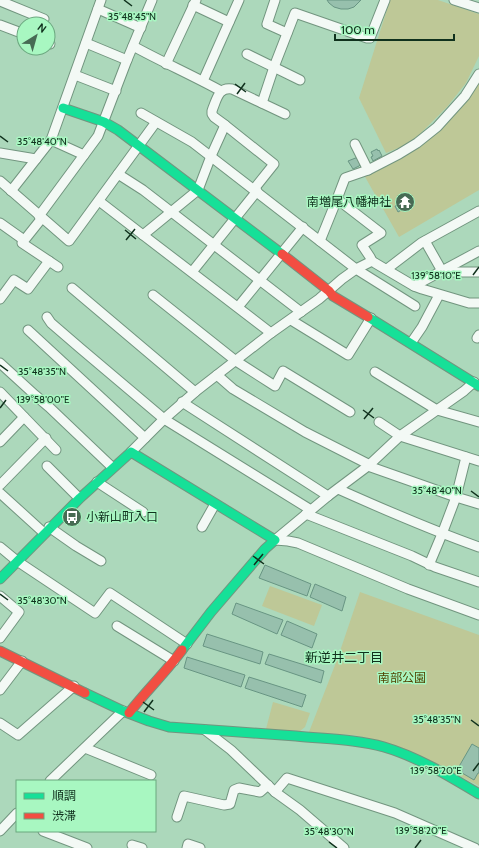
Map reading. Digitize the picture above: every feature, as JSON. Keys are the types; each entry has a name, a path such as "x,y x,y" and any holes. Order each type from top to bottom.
{"street":[{"path":"58,267 22,243 98,136 152,0"},
{"path":"203,81 239,0"},
{"path":"275,0 267,24 287,33"},
{"path":"262,103 295,13 370,38 385,0"},
{"path":"454,0 479,8"},
{"path":"0,1 37,16"},
{"path":"166,64 194,2 229,22"},
{"path":"11,191 51,140 100,4 141,28"},
{"path":"0,25 16,31"},
{"path":"86,43 127,60"},
{"path":"133,46 221,91"},
{"path":"247,54 300,80"},
{"path":"320,240 345,178 368,170 417,143 437,127 464,96 479,74"},
{"path":"75,75 116,91"},
{"path":"192,272 235,218 274,164 225,124 214,118 212,111 221,91 227,88 232,89 285,114"},
{"path":"51,780 141,697 174,661 212,612 265,549 328,496 369,466 400,436 477,383 334,296 235,218 118,130 104,122 63,108"},
{"path":"141,113 192,142 356,268 415,306"},
{"path":"0,180 69,241 156,122"},
{"path":"143,235 198,190 225,124"},
{"path":"51,140 84,155"},
{"path":"355,144 368,170"},
{"path":"0,153 36,159"},
{"path":"118,174 143,190 301,312"},
{"path":"337,199 381,233 362,245 372,261 422,290 469,303 479,303"},
{"path":"99,201 271,333"},
{"path":"387,270 425,241 479,211"},
{"path":"0,223 24,240"},
{"path":"238,307 303,227"},
{"path":"425,241 445,269 450,272 479,272"},
{"path":"414,286 479,251"},
{"path":"0,299 14,280 28,288 49,261"},
{"path":"0,579 79,498 112,467 131,452 182,402 271,333 291,320 329,291 356,268 372,261"},
{"path":"72,288 195,392"},
{"path":"153,295 236,361 275,386 283,371 350,412"},
{"path":"410,343 422,327 439,295"},
{"path":"47,317 52,323 164,419 309,512 412,556 429,565 479,582"},
{"path":"291,320 348,355 371,318"},
{"path":"28,330 144,438"},
{"path":"0,363 112,467"},
{"path":"375,372 437,410 479,422"},
{"path":"217,375 233,389 305,432 369,466 479,504"},
{"path":"1,395 46,438 56,450"},
{"path":"182,402 328,496"},
{"path":"0,442 24,417"},
{"path":"379,422 400,436 479,461"},
{"path":"0,485 46,438"},
{"path":"131,452 275,540 298,543 408,589 479,615"},
{"path":"429,565 456,497 466,458"},
{"path":"48,466 79,498"},
{"path":"96,482 143,512"},
{"path":"338,489 414,523 479,547"},
{"path":"0,493 47,530 101,561"},
{"path":"202,527 215,504"},
{"path":"0,547 17,561 95,613 110,593 187,644"},
{"path":"0,596 19,612 0,638"},
{"path":"117,626 174,661"},
{"path":"0,651 126,712 169,727 344,740 372,744 419,761 479,794"},
{"path":"0,690 22,662"},
{"path":"0,723 18,734 74,686"},
{"path":"205,730 231,750 272,788 300,810 335,845 344,848"},
{"path":"85,748 151,775"},
{"path":"177,817 184,796 224,805 230,804 234,790 239,788 260,792 272,788 287,778 395,813 475,848"},
{"path":"0,831 11,819"},
{"path":"46,832 87,848"},
{"path":"187,848 188,844 200,848"},
{"path":"132,845 142,848"}],"green space":[{"path":"390,0 438,0 479,14 479,56 466,83 447,107 420,134 406,145 386,153 359,98"},
{"path":"479,81 479,190 399,237 364,175 401,158 420,147 456,113"},
{"path":"270,586 322,605 314,626 262,606"},
{"name":"南部公園","path":"360,592 479,635 479,786 432,761 368,738 353,735 309,732 337,660"},
{"path":"273,702 310,713 305,727 300,731 266,729"}],"building":[{"path":"327,0 361,0 354,7 341,9 334,7"},
{"path":"377,149 382,156 373,161 371,152"},
{"path":"358,157 361,164 353,169 348,161"},
{"path":"411,195 414,200 409,202 412,207 406,210 405,208 398,212 395,206 402,202 400,199"},
{"path":"265,565 311,584 307,596 259,578"},
{"path":"315,584 346,597 342,611 310,597"},
{"path":"236,603 283,620 277,634 232,614"},
{"path":"287,621 317,634 312,648 281,635"},
{"path":"207,634 263,652 260,664 203,646"},
{"path":"269,654 324,671 321,683 265,664"},
{"path":"187,657 245,675 241,687 184,668"},
{"path":"249,677 306,695 302,707 245,688"},
{"path":"472,744 479,748 479,773 474,780 457,770"}],"traffic: fast":[{"path":"63,108 104,122 118,130 282,254"},
{"path":"368,317 479,386"},
{"path":"0,579 80,498 131,452 275,540 265,549 211,612 182,650"},
{"path":"85,693 123,711 169,727 296,736 373,744 409,756 445,774 479,794"}],"traffic: jam":[{"path":"282,254 329,291 333,296 368,317"},
{"path":"129,713 182,650"},
{"path":"0,651 85,693"}],"place":[{"name":"南増尾八幡神社","path":"405,202"},
{"name":"小新山町入口","path":"72,517"}],"district":[{"name":"新逆井二丁目","path":"344,657"}]}
